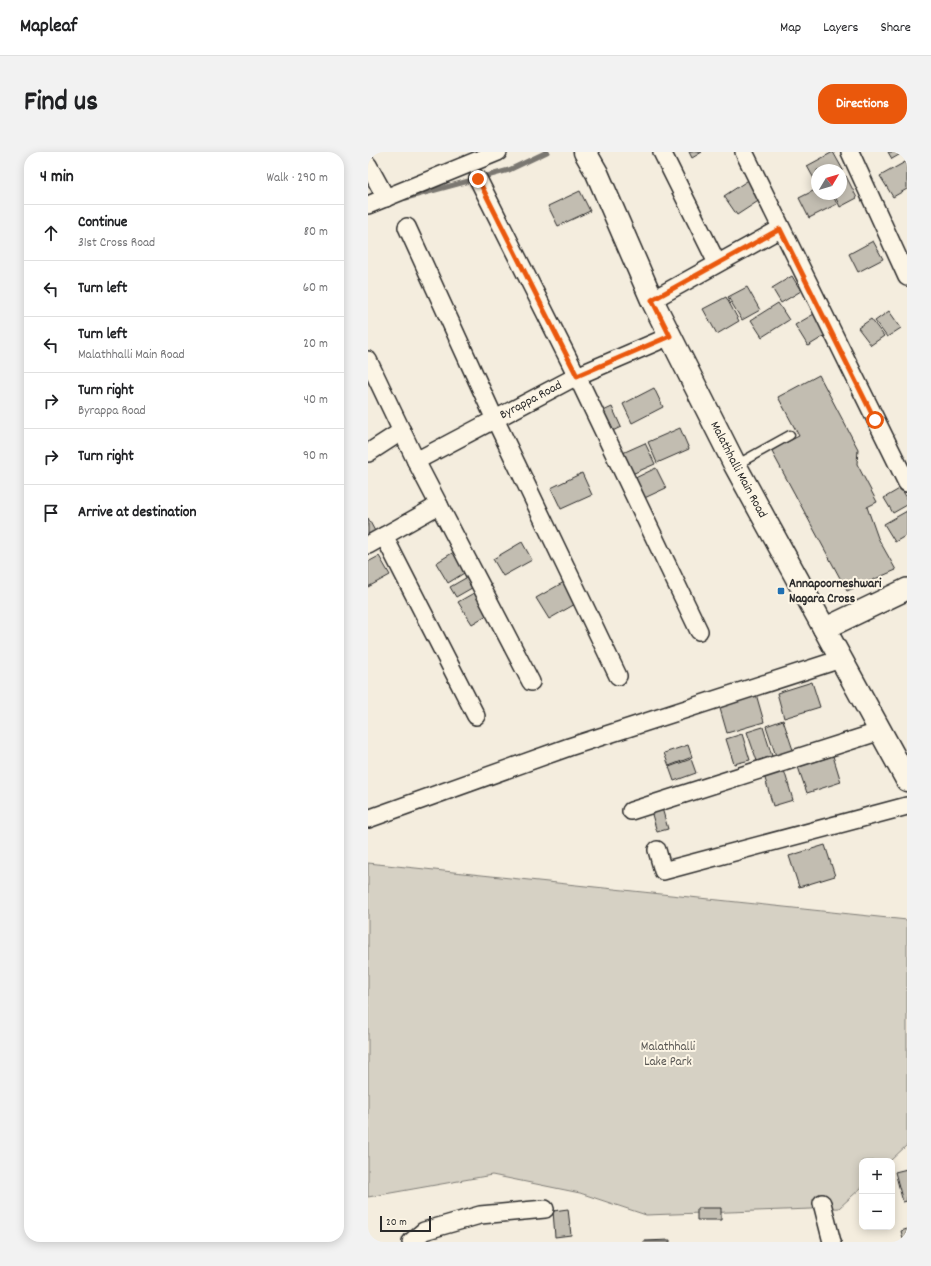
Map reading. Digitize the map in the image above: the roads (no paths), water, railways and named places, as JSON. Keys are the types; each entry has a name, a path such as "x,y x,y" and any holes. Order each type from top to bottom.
{"main road":[{"name":"Malathhalli Main Road","path":"585,152 597,173 652,300 735,465 907,780"}],"street":[{"path":"368,204 498,152"},
{"path":"662,152 716,264"},
{"path":"744,152 780,229 907,483"},
{"path":"850,152 907,277"},
{"path":"368,165 386,198"},
{"path":"478,179 577,376 699,631"},
{"path":"407,227 495,419 618,676"},
{"path":"652,300 780,229"},
{"name":"Byrappa Road","path":"416,461 577,376 670,336"},
{"path":"368,360 416,461 531,682"},
{"path":"368,453 402,431"},
{"path":"368,546 439,505"},
{"path":"384,536 476,716"},
{"path":"824,629 907,589"},
{"path":"368,819 569,747 841,659"},
{"path":"631,811 881,731"},
{"path":"656,850 664,871 907,806"},
{"path":"822,1203 832,1242"},
{"path":"411,1242 424,1231 480,1215 545,1209"}],"lane":[{"path":"735,465 790,435"}],"waterway":[{"path":"406,198 509,170 547,152"}],"place":[{"name":"Annapoorneshwari Nagara Cross","path":"781,591"}],"park label":[{"name":"Malathhalli Lake Park","path":"668,1054"}]}
